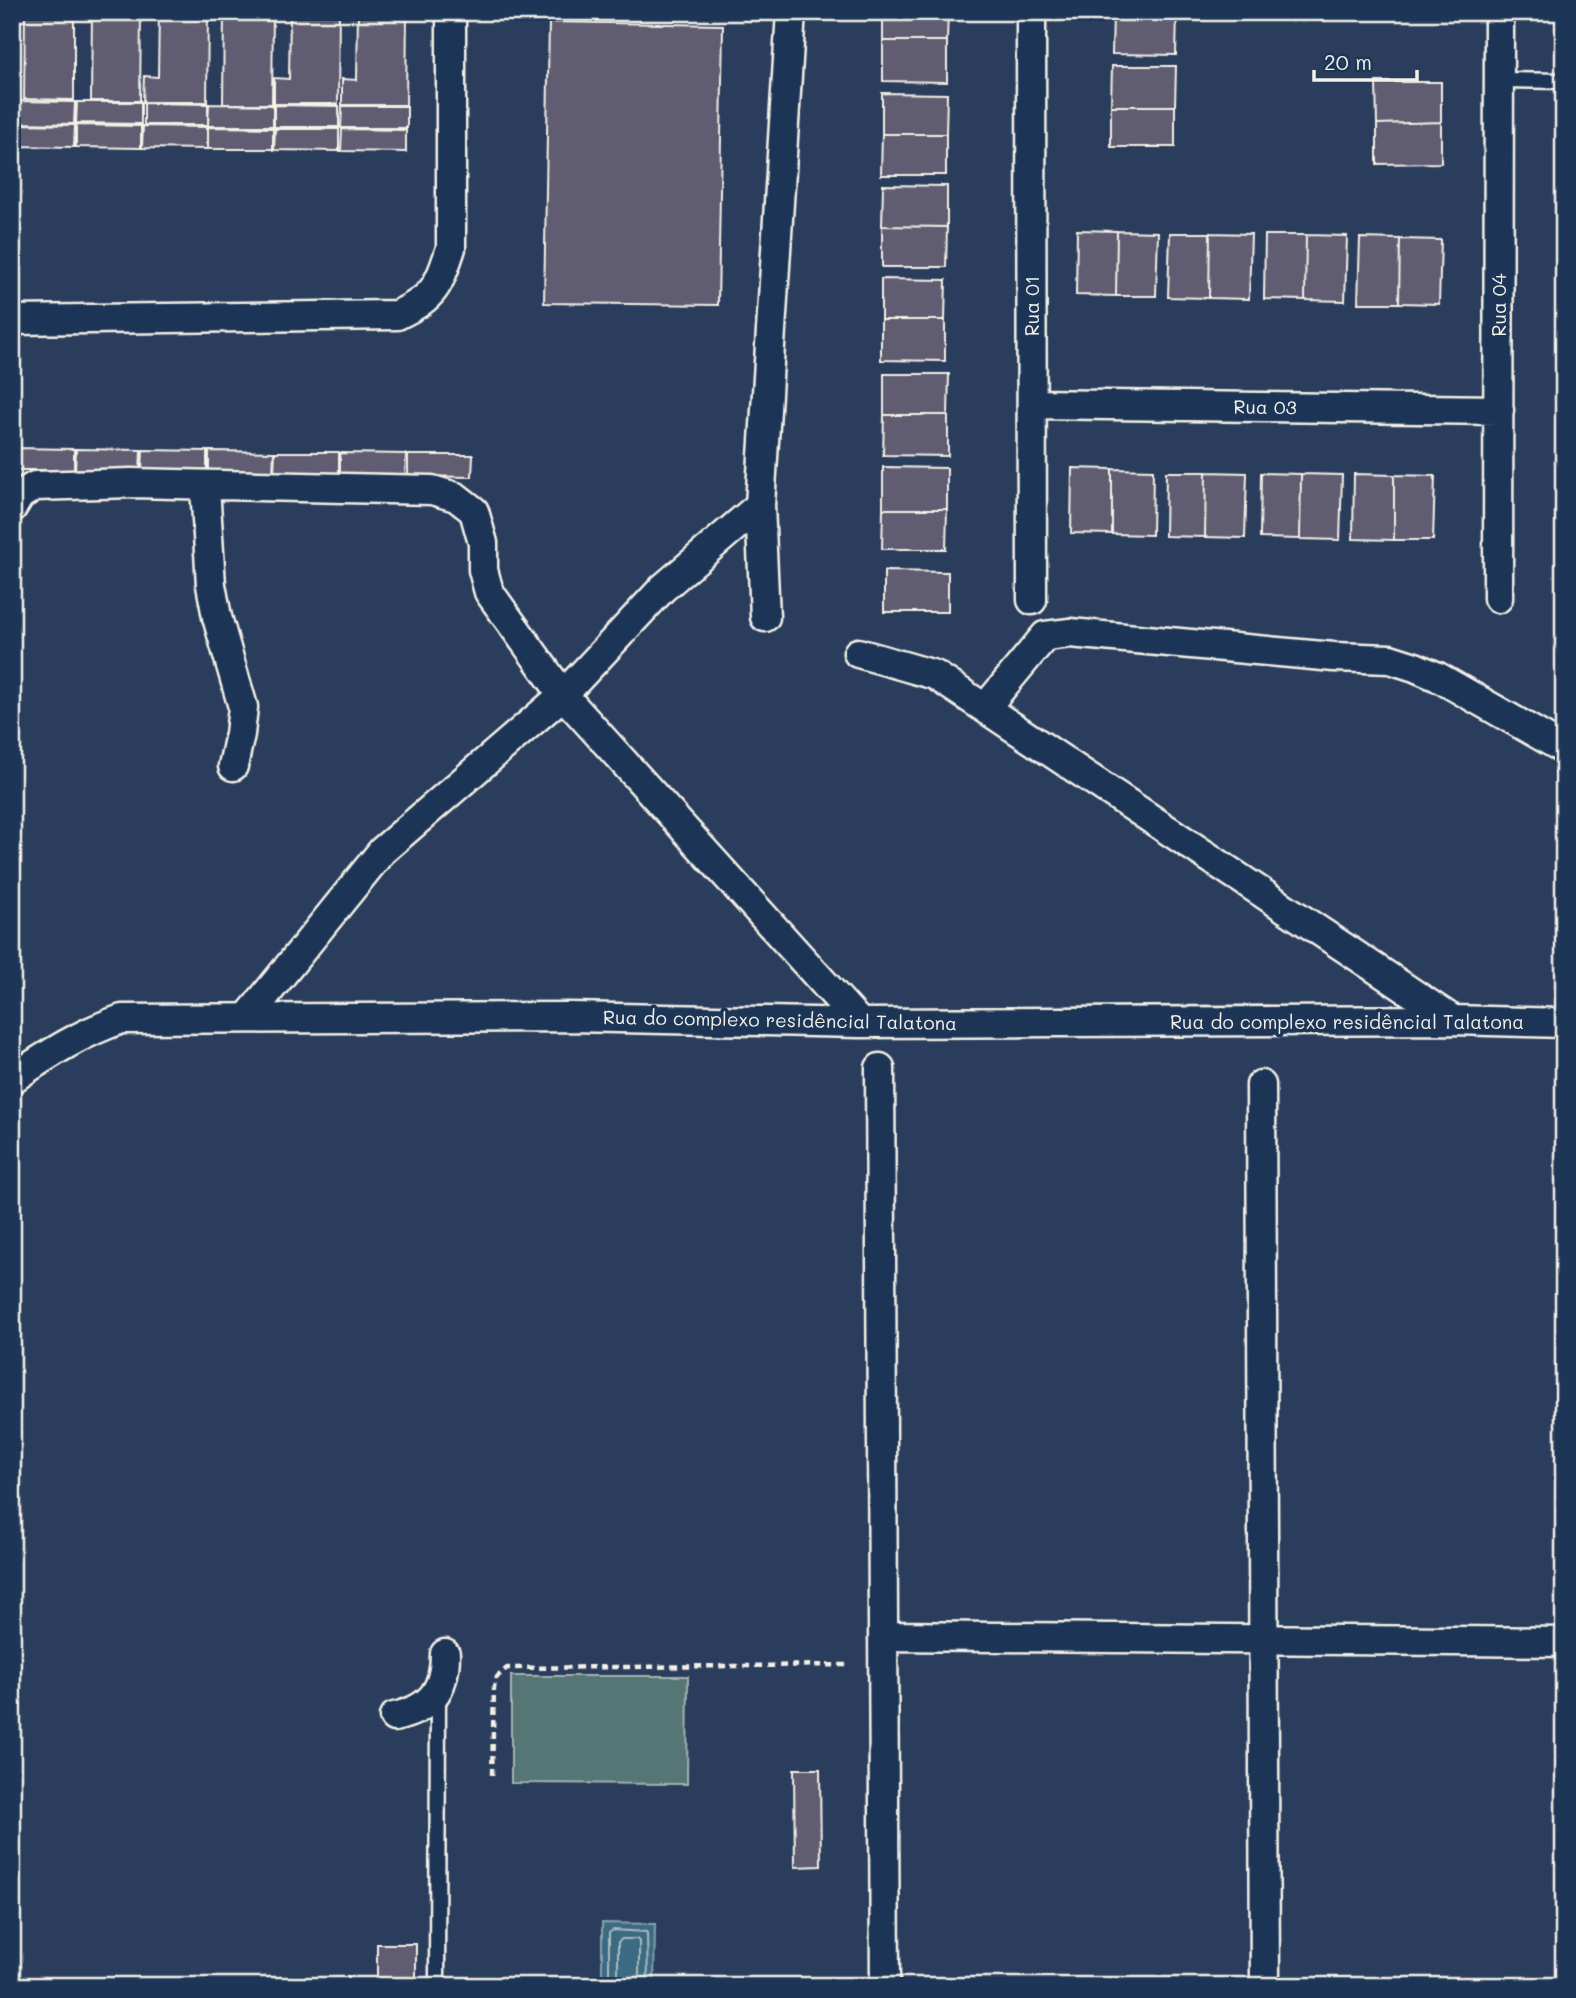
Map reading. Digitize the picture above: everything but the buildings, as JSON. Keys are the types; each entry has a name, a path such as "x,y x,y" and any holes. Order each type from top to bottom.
{"street":[{"path":"12,320 397,314 422,303 440,280 451,248 451,12"},
{"path":"765,617 760,505 791,12"},
{"name":"Rua 01","path":"1031,12 1032,600"},
{"name":"Rua 04","path":"1498,598 1499,12"},
{"name":"Rua 03","path":"1032,404 1499,410"},
{"path":"12,508 20,495 35,486 131,483 432,490 456,497 474,511 483,543 483,570 489,593 564,695 860,1023"},
{"path":"205,486 211,585 243,707 233,766"},
{"path":"247,1018 382,851 564,695 663,588 760,505"},
{"path":"986,706 1045,636 1070,633 1334,657 1390,659 1438,677 1564,749"},
{"path":"858,653 935,675 986,706 1453,1020"},
{"name":"Rua do complexo residêncial Talatona","path":"12,1079 89,1030 122,1019 570,1017 860,1023 1453,1020 1564,1023"},
{"path":"880,1068 885,1986"},
{"path":"1261,1085 1265,1986"},
{"path":"884,1636 1564,1642"},
{"path":"394,1717 411,1713 427,1703 438,1689 445,1673 445,1654"}],"lane":[{"path":"1500,80 1564,81"},
{"path":"437,1986 438,1689"}],"path":[{"path":"492,1775 494,1688 497,1677 507,1668 851,1665"}],"green space":[{"path":"511,1676 688,1676 687,1784 511,1783"}],"water":[{"path":"602,1923 655,1924 654,1986 602,1986"}]}
